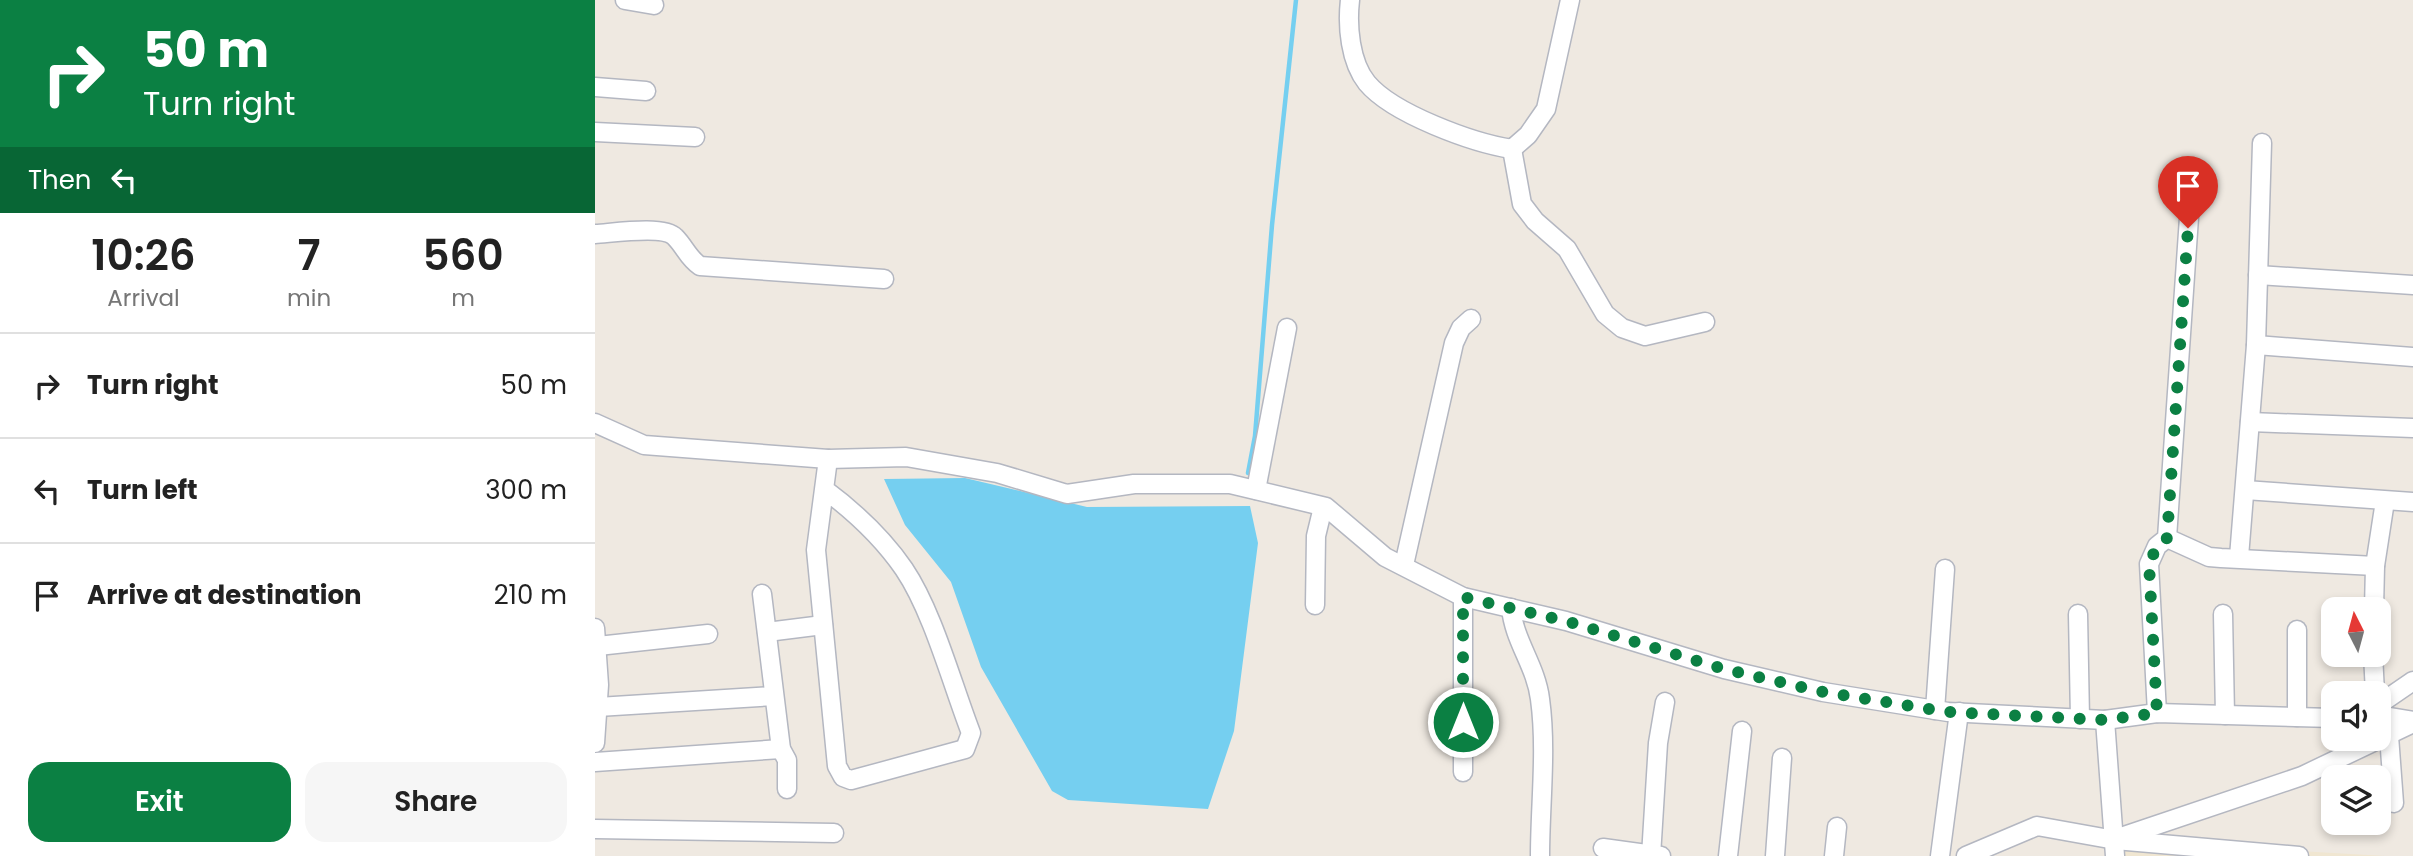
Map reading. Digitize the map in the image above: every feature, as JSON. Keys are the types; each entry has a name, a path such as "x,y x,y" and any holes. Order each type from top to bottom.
{"street":[{"path":"625,0 654,5"},
{"path":"1350,0 1354,61 1368,84 1408,113 1487,145 1513,149"},
{"path":"1513,149 1528,135 1546,109 1570,0"},
{"path":"595,87 646,91"},
{"path":"595,132 695,137"},
{"path":"2239,558 2256,345 2262,143"},
{"path":"1513,149 1522,204 1535,221 1567,249 1605,314 1622,328 1645,336 1705,322"},
{"path":"2157,713 2149,564 2157,546 2167,538 2192,174"},
{"path":"595,234 660,231 674,235 689,259 700,266 884,279"},
{"path":"2258,275 2413,285"},
{"path":"1404,565 1454,343 1461,328 1471,318"},
{"path":"1256,490 1287,328"},
{"path":"2256,345 2413,357"},
{"path":"2250,422 2413,428"},
{"path":"595,423 644,445 828,460 906,457 996,473 1067,494 1134,484 1230,484 1323,507 1385,557 1463,597 1566,621 1724,669 1823,692 1935,710 2080,719 2105,720 2157,713 2321,718"},
{"path":"824,489 877,534 905,571 930,626 971,733 970,744 965,749 862,779 851,780 843,777 835,754 816,550 824,489 828,460"},
{"path":"2245,490 2413,502"},
{"path":"2374,597 2375,566 2385,501"},
{"path":"1315,605 1316,536 1323,507"},
{"path":"2167,538 2209,556 2375,566"},
{"path":"1935,710 1945,569"},
{"path":"762,594 781,749 786,760 787,789"},
{"path":"1463,597 1463,772"},
{"path":"1511,608 1513,628 1528,657 1540,699 1540,856"},
{"path":"2078,614 2080,719"},
{"path":"2223,614 2225,715"},
{"path":"768,632 823,625"},
{"path":"2297,630 2297,717"},
{"path":"595,743 598,708 597,637 708,634"},
{"path":"2391,696 2413,681"},
{"path":"598,708 774,696"},
{"path":"1602,848 1654,856 1658,743 1665,702"},
{"path":"1940,856 1959,712"},
{"path":"2391,718 2413,722"},
{"path":"2105,720 2115,848"},
{"path":"2391,735 2413,722"},
{"path":"1728,856 1742,731"},
{"path":"595,762 781,749"},
{"path":"2115,848 2302,776 2356,751"},
{"path":"2390,751 2393,803"},
{"path":"1776,856 1782,758"},
{"path":"1966,856 2037,826 2115,848 2299,856"},
{"path":"1834,856 1837,827"},
{"path":"595,829 834,833"}],"shaded area":[{"path":"2115,840 2385,856 2115,856"}],"water":[{"path":"965,478 1087,507 1250,506 1258,543 1234,731 1208,809 1068,800 1052,791 981,667 951,582 905,525 884,479"}],"waterway":[{"path":"1248,473 1255,436 1272,225 1296,0"}],"route":[{"path":"1463,722 1463,597 1566,621 1724,669 1823,692 1948,712 2105,720 2157,713 2148,576 2151,555 2167,538 2178,411 2188,228"}]}
